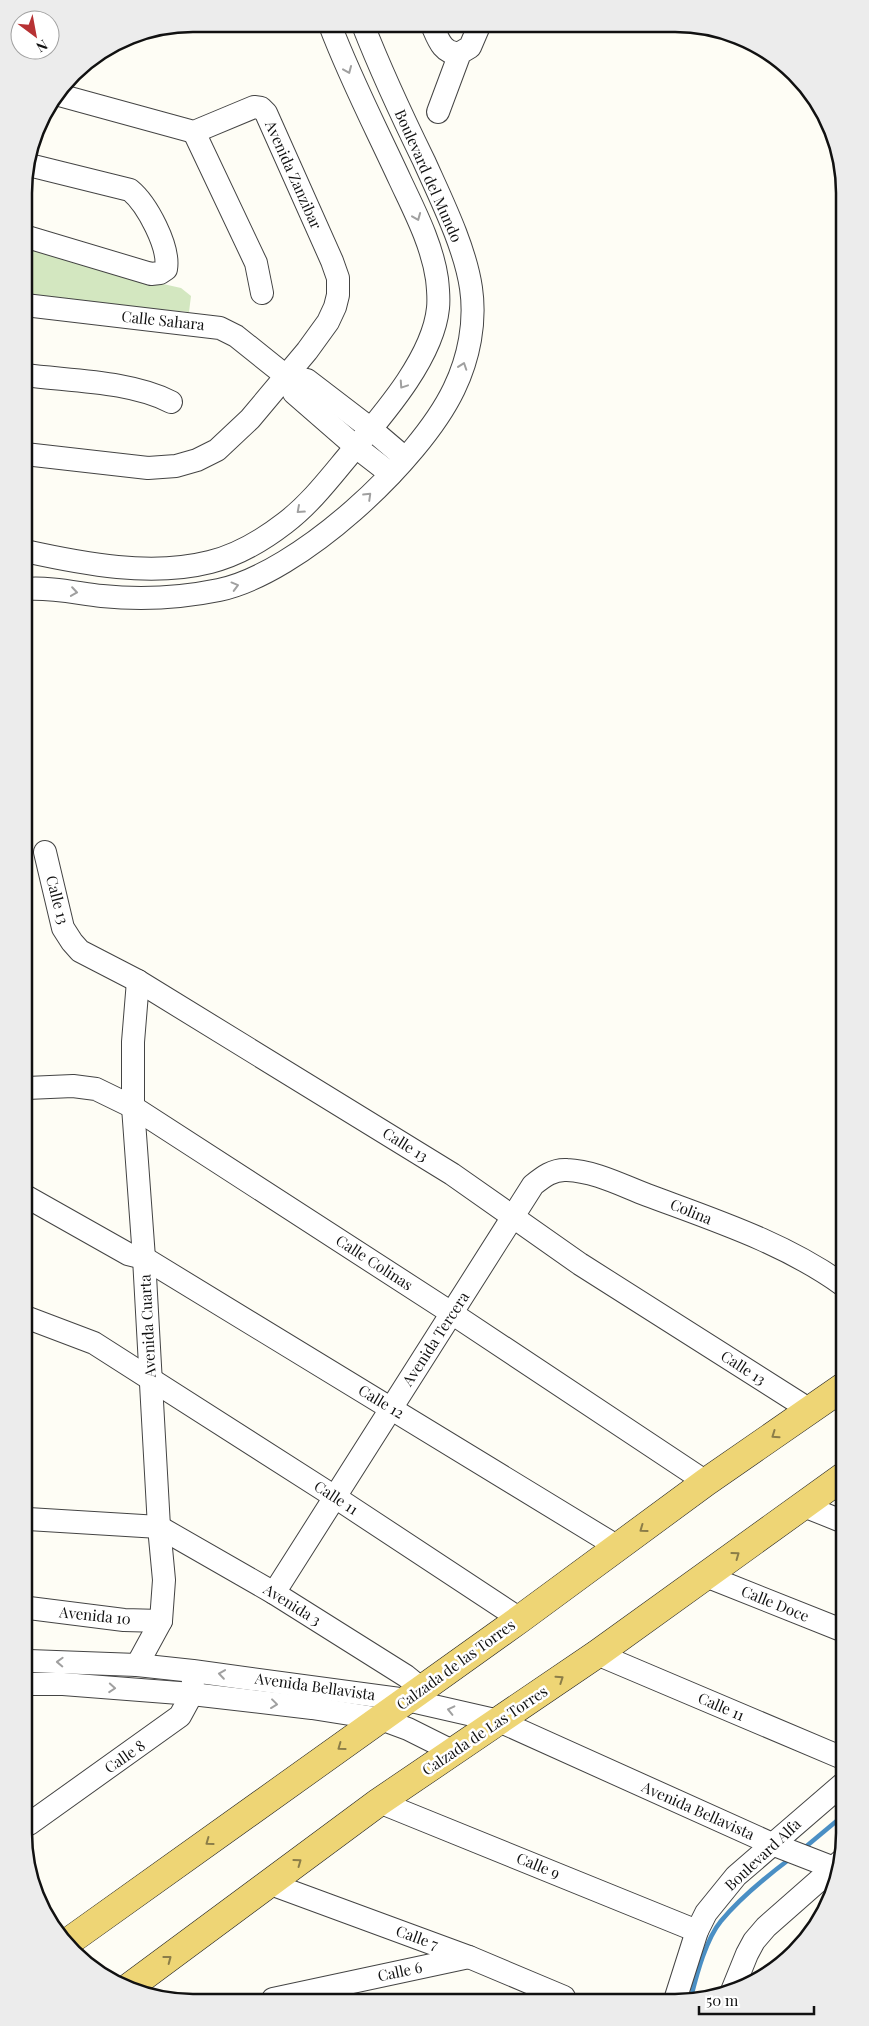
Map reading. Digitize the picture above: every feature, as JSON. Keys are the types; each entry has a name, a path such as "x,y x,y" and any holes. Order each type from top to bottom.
{"main road":[{"name":"Calzada de las Torres","path":"73,1938 520,1619 706,1482 836,1392"},
{"name":"Calzada de Las Torres","path":"135,1982 379,1802 597,1654 836,1482"}],"street":[{"path":"435,32 439,42 446,50 455,54 470,47 476,32"},
{"name":"Boulevard del Mundo","path":"33,553 120,567 166,568 210,562 245,549 265,538 287,522 313,498 371,429 402,388 423,355 434,326 438,308 437,278 419,222 358,94 333,33"},
{"name":"Boulevard del Mundo","path":"33,589 45,588 133,598 186,596 240,585 271,570 322,536 352,512 398,466 436,421 454,389 466,354 472,330 473,306 471,286 462,253 441,198 380,69 366,33"},
{"path":"438,112 460,53"},
{"path":"65,97 194,132 256,263 262,293"},
{"name":"Avenida Zanzibar","path":"194,132 254,107 261,108 266,113 332,261 338,278 338,295 335,308 318,336 286,376"},
{"path":"33,239 151,274 166,270 167,263 153,218 140,198 130,190 35,167"},
{"path":"438,308 473,306"},
{"name":"Calle Sahara","path":"33,307 220,328 236,336 286,376"},
{"path":"33,376 135,388 155,394 170,402"},
{"path":"33,455 148,468 176,466 197,460 217,450 231,438 250,419 286,376 307,380 322,405 356,447 398,466"},
{"path":"322,405 371,429 398,466"},
{"name":"Calle 13","path":"45,852 63,928 80,951 138,981 452,1174 580,1264 810,1410"},
{"name":"Avenida Cuarta","path":"137,1665 161,1621 164,1580 159,1528 144,1258 133,1107 132,1042 138,981"},
{"name":"Calle Colinas","path":"32,1088 74,1086 96,1089 133,1107 453,1314 706,1482"},
{"name":"Colina","path":"533,1185 541,1178 557,1171 565,1170 590,1174 675,1205 768,1243 811,1264 836,1280"},
{"name":"Avenida Tercera","path":"274,1593 453,1314 533,1185"},
{"name":"Calle 12","path":"32,1200 128,1254 144,1258 618,1547"},
{"name":"Calle 11","path":"32,1320 94,1343 520,1619"},
{"path":"804,1506 836,1519"},
{"path":"32,1519 159,1528"},
{"name":"Avenida 3","path":"159,1528 274,1593 406,1676 414,1695"},
{"name":"Calle Doce","path":"706,1576 836,1628"},
{"name":"Avenida 10","path":"32,1608 124,1620 161,1621"},
{"name":"Calle 11","path":"597,1654 836,1756"},
{"name":"Avenida Bellavista","path":"32,1661 137,1665 414,1695 499,1722 772,1844 833,1865"},
{"name":"Calle 8","path":"32,1822 180,1716 192,1694 193,1671"},
{"name":"Avenida Bellavista","path":"32,1684 63,1684 192,1694 312,1708 381,1719 408,1728 454,1752"},
{"name":"Boulevard Alfa","path":"677,1994 697,1931 706,1913 736,1876 836,1790"},
{"name":"Calle 9","path":"379,1802 697,1931"},
{"path":"736,1981 746,1954 766,1927 831,1872"},
{"name":"Calle 7","path":"268,1883 469,1957 557,1994"},
{"name":"Calle 6","path":"320,1994 469,1957"}],"green space":[{"path":"33,251 110,272 181,288 191,296 189,312 33,297"}],"waterway":[{"path":"803,1849 836,1822"},
{"path":"692,1992 706,1947 721,1921 754,1888 791,1858"}]}
